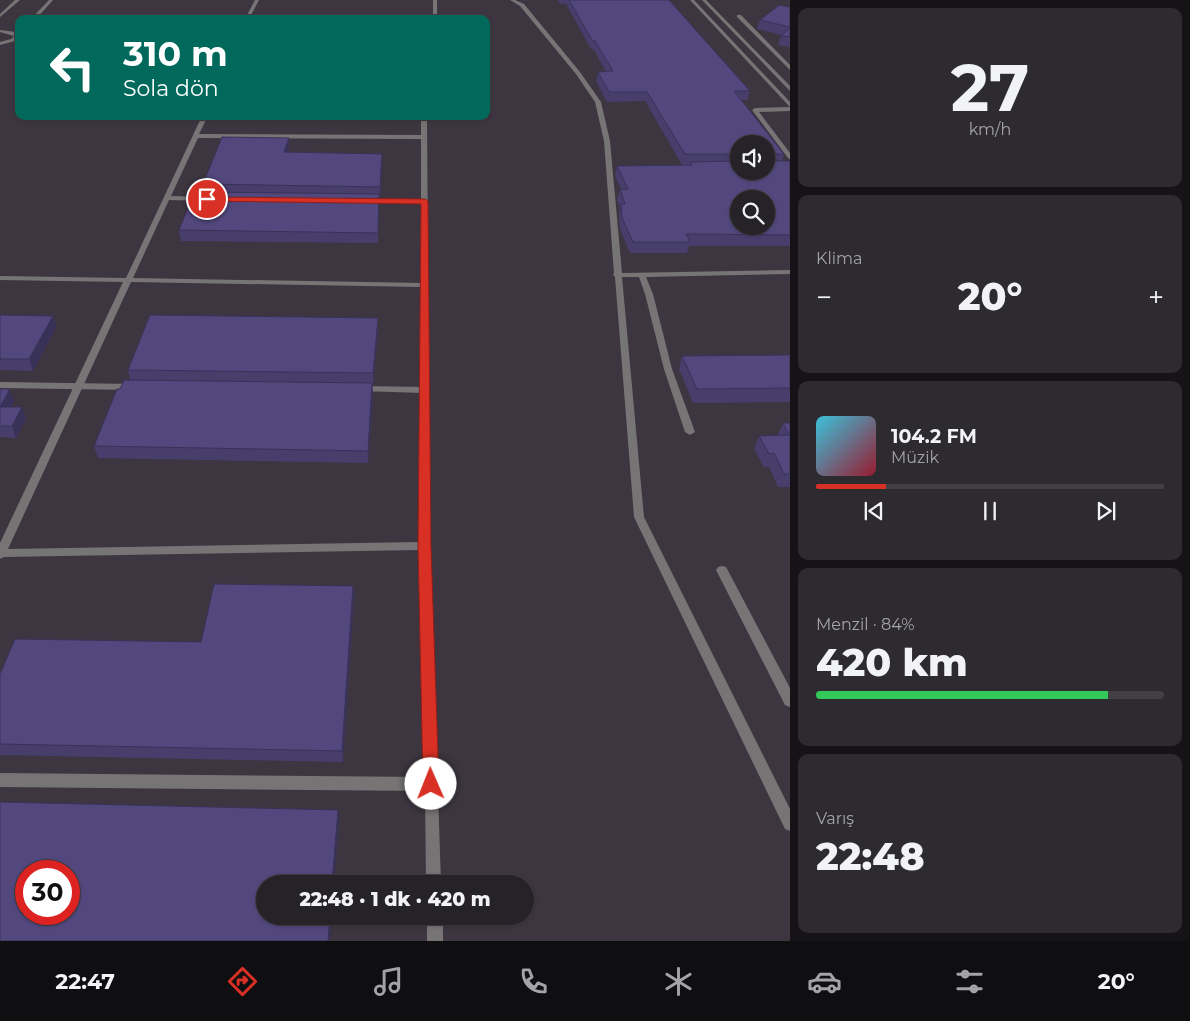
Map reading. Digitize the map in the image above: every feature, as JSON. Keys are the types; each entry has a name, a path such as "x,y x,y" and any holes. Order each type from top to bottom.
{"street":[{"path":"0,16 18,0"},
{"path":"37,15 51,0"},
{"path":"249,15 257,0"},
{"path":"435,0 435,15"},
{"path":"512,0 522,5 540,25 598,102 607,141 639,517 790,824"},
{"path":"692,0 790,105"},
{"path":"704,0 790,89"},
{"path":"738,16 790,68"},
{"path":"0,31 15,35"},
{"path":"0,44 15,38"},
{"path":"0,53 15,40"},
{"path":"790,109 755,110 790,157"},
{"path":"203,120 0,554 424,546"},
{"path":"424,120 424,546 434,875"},
{"path":"196,136 424,137"},
{"path":"609,169 618,169"},
{"path":"167,198 217,199"},
{"path":"355,200 425,201"},
{"path":"617,275 790,272"},
{"path":"642,275 649,294 668,369 690,432"},
{"path":"0,278 425,284"},
{"path":"0,385 147,387"},
{"path":"356,389 425,390"},
{"path":"722,570 790,701"},
{"path":"0,780 431,784"},
{"path":"435,925 435,941"}],"shaded area":[{"path":"0,0 790,0 790,941 0,941"}],"building":[{"path":"569,0 669,0 750,91 734,91 769,135 730,135 730,154 685,154 647,92 609,92 598,72 613,71 595,41 592,40"},
{"path":"779,5 790,7 790,27 760,20"},
{"path":"790,28 790,37 781,36"},
{"path":"222,137 289,138 284,152 382,154 380,187 203,184"},
{"path":"775,143 784,154 775,154"},
{"path":"730,161 730,180 775,180 775,161 790,161 790,235 775,235 775,190 730,190 730,234 686,234 690,242 633,242 622,218 621,204 625,204 620,189 628,189 617,166 692,165 690,162"},
{"path":"200,192 379,194 378,233 179,230 192,198 197,198"},
{"path":"0,315 53,316 29,359 0,359"},
{"path":"150,315 378,318 373,373 128,370"},
{"path":"790,355 790,388 697,389 682,356"},
{"path":"124,380 372,383 368,451 94,446 117,389 120,389"},
{"path":"0,389 10,389 0,407"},
{"path":"0,407 22,407 12,426 0,426"},
{"path":"783,423 790,423 790,474 784,474 774,453 769,454 759,436 789,435"},
{"path":"214,584 353,586 342,751 0,744 0,674 15,639 201,642"},
{"path":"0,802 338,810 333,875 256,875 256,925 329,925 328,941 0,941"}],"route":[{"path":"207,199 425,201 424,546 431,784"}]}
